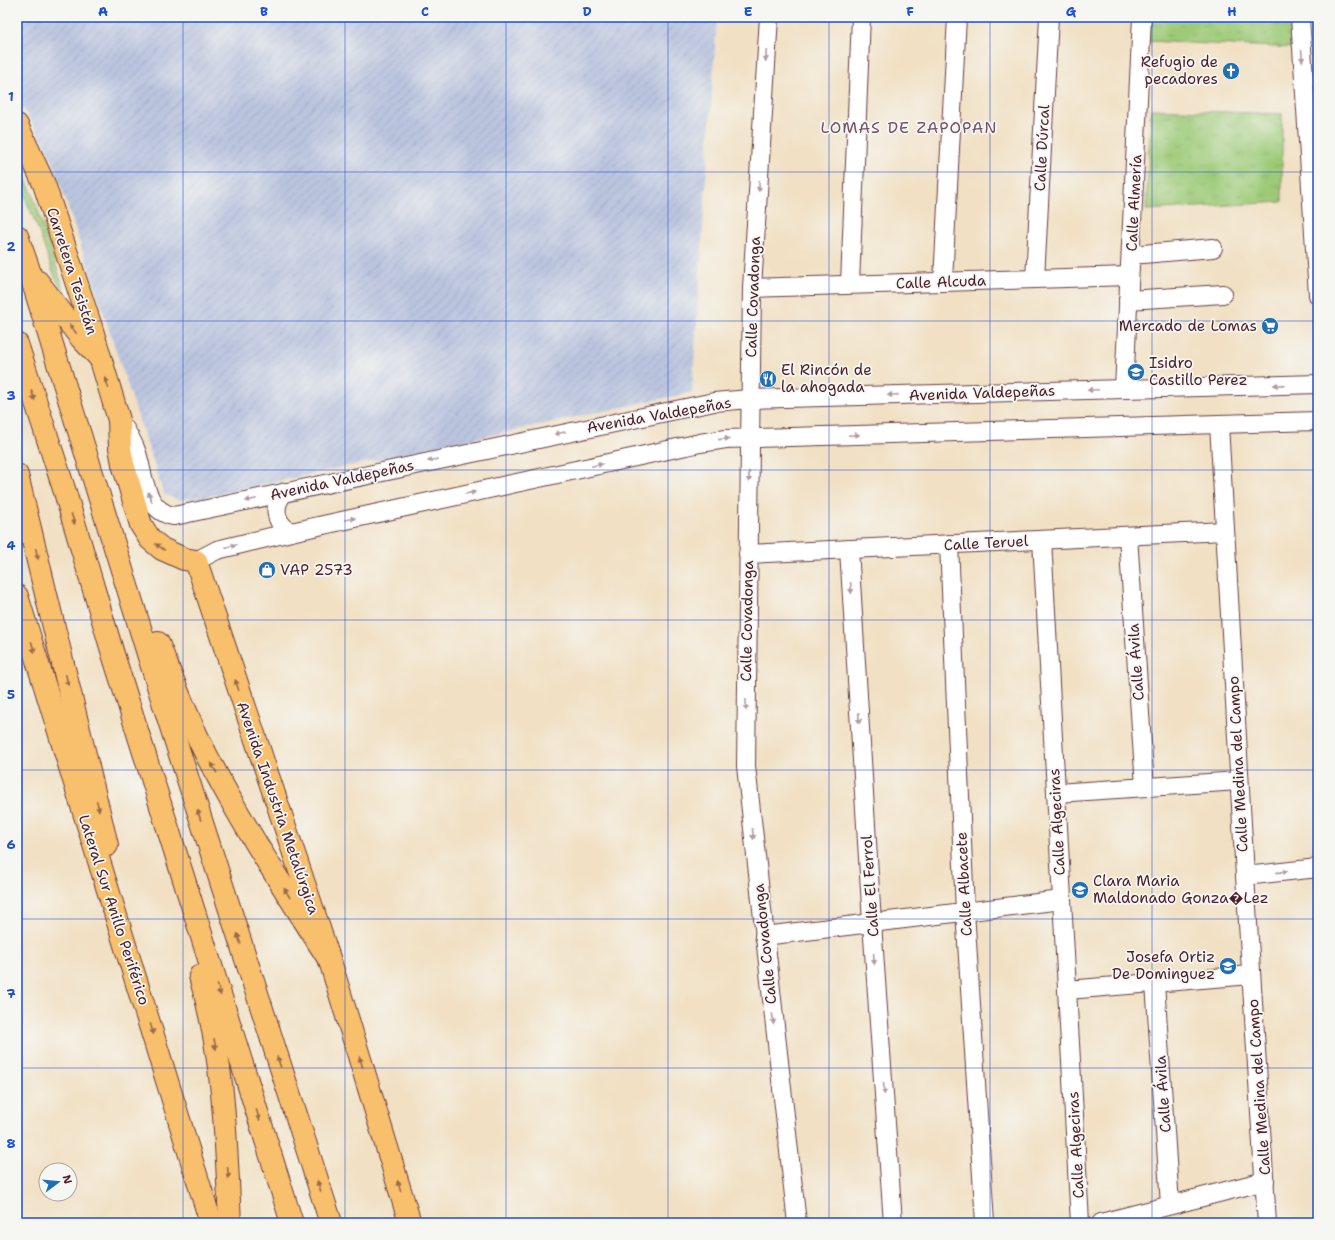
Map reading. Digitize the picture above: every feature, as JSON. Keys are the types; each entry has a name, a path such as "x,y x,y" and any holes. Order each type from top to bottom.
{"main road":[{"name":"Carretera Tesistán","path":"17,125 44,184 119,420"},
{"path":"17,236 28,267 114,547 331,1223"},
{"path":"28,267 65,318 100,357"},
{"path":"17,344 65,492 113,654 292,1223"},
{"path":"119,420 120,448 123,464 138,516 146,533 162,549 184,559 196,561"},
{"path":"17,475 106,838 110,859 111,898"},
{"path":"114,547 133,582 186,711 214,768 262,854 330,961"},
{"name":"Avenida Industria Metalúrgica","path":"196,561 330,961 410,1223"},
{"name":"Lateral Sur Anillo Periférico","path":"17,596 80,804 111,898 211,1223"},
{"path":"113,654 212,1029 222,1096 230,1223"}],"street":[{"name":"Calle Covadonga","path":"769,17 752,288 746,766 797,1223"},
{"path":"850,284 861,17"},
{"path":"943,282 957,17"},
{"name":"Calle Dúrcal","path":"1035,279 1049,17"},
{"name":"Calle Almería","path":"1124,389 1142,17"},
{"path":"1300,17 1318,296"},
{"path":"1131,255 1213,248"},
{"name":"Calle Alcuda","path":"752,288 1129,276"},
{"path":"1128,300 1223,294"},
{"name":"Avenida Valdepeñas","path":"119,420 130,436 137,453 152,503 162,512 172,515 180,515 714,402 750,399 1318,384"},
{"path":"196,561 217,550 291,532 700,443 750,438 1318,421"},
{"name":"Calle Medina del Campo","path":"1219,424 1239,781 1267,1223"},
{"path":"285,492 278,502 276,514 281,525 291,532"},
{"name":"Calle Teruel","path":"748,554 1225,531"},
{"name":"Calle Ávila","path":"1128,536 1145,787"},
{"name":"Calle Algeciras","path":"1042,540 1080,1223"},
{"name":"Calle Albacete","path":"949,544 965,911 985,1223"},
{"name":"Calle El Ferrol","path":"849,549 872,923 893,1223"},
{"path":"1056,793 1239,781"},
{"path":"1245,876 1318,868"},
{"path":"764,936 1062,900"},
{"path":"1067,990 1251,975"},
{"name":"Calle Ávila","path":"1155,983 1170,1205"},
{"path":"1101,1223 1265,1181"}],"shaded area":[{"path":"17,17 717,17 692,392 205,497 178,500 164,494 52,159 17,97"}],"green space":[{"path":"1147,17 1295,17 1297,48 1146,41"},
{"path":"1151,109 1282,114 1282,202 1146,210"},
{"path":"17,161 32,193 68,302 54,275 37,226 17,178"}],"place":[{"name":"Refugio de pecadores","path":"1231,71"},
{"name":"Mercado de Lomas","path":"1270,326"},
{"name":"Isidro Castillo Perez","path":"1136,372"},
{"name":"El Rincón de la ahogada","path":"768,379"},
{"name":"VAP 2573","path":"267,570"},
{"name":"Clara Maria Maldonado Gonza�Lez","path":"1080,890"},
{"name":"Josefa Ortiz De Dominguez","path":"1228,966"}],"district":[{"name":"LOMAS DE ZAPOPAN","path":"909,127"}]}
